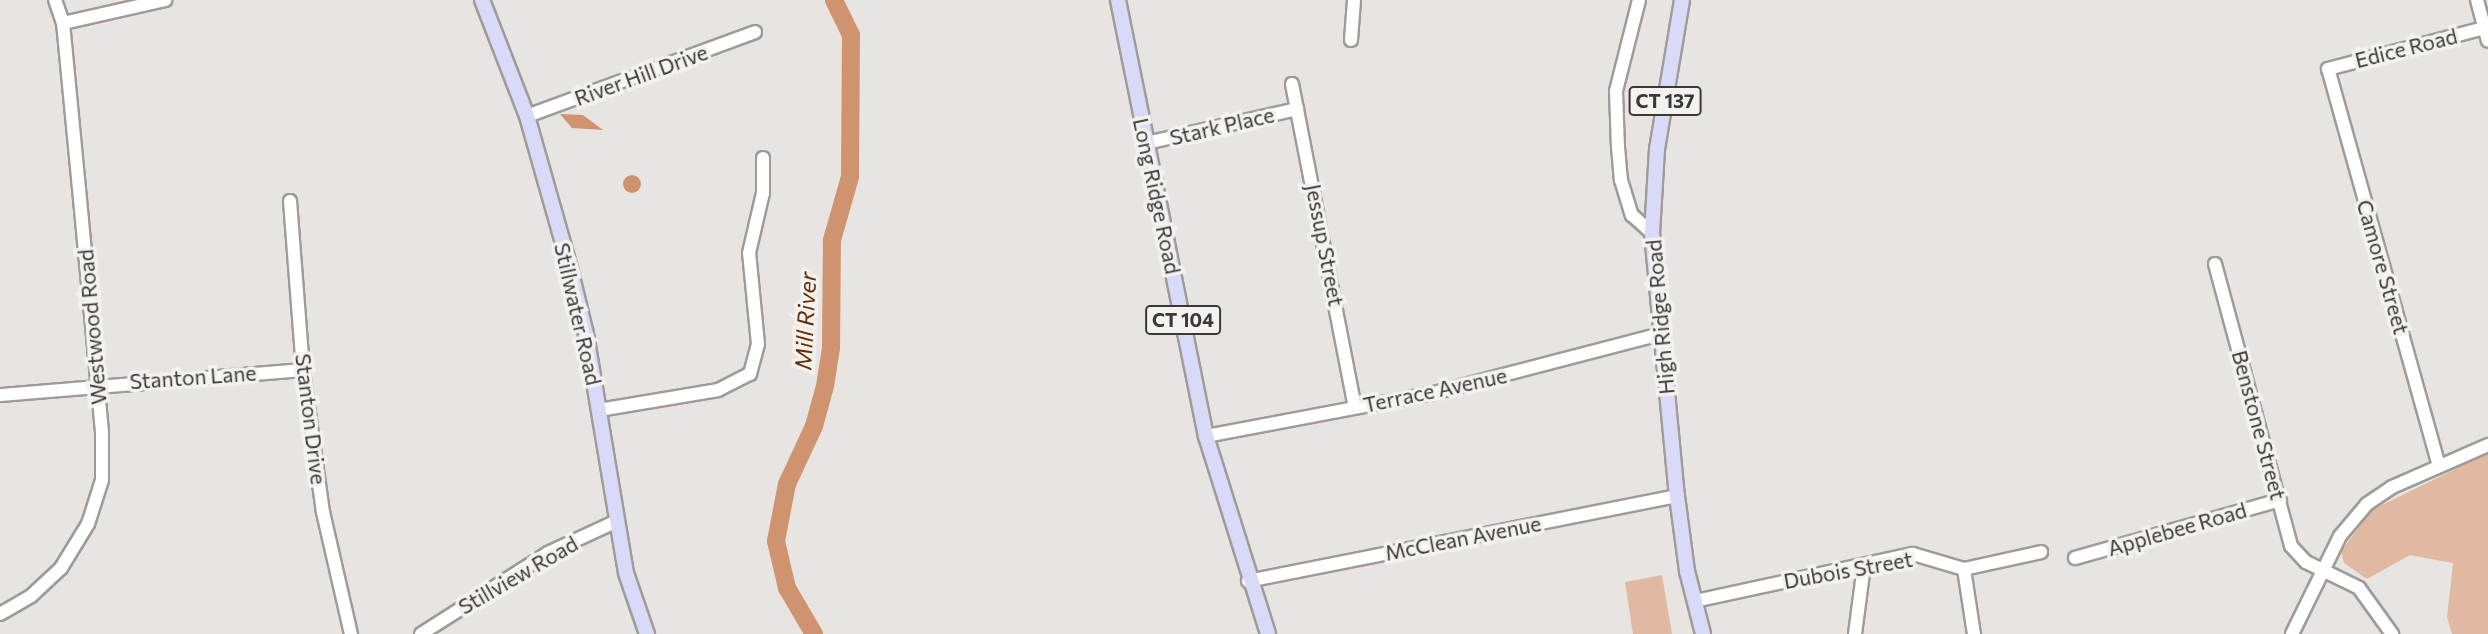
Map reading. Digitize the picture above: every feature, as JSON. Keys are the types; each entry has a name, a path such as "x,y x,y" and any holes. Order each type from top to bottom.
{"main road":[{"name":"Stillwater Road","path":"482,0 527,116 570,268 599,410 631,594 648,634"},
{"name":"Long Ridge Road","path":"1118,0 1206,436 1248,581 1268,634"},
{"name":"High Ridge Road","path":"1682,0 1657,149 1652,233 1677,496 1703,634"}],"street":[{"name":"Westwood Road","path":"0,614 31,596 61,568 88,524 102,480 102,432 62,23 55,0"},
{"path":"62,23 165,0"},
{"path":"1351,40 1354,0"},
{"path":"1639,0 1616,91 1618,147 1621,180 1632,215 1652,233"},
{"path":"2477,0 2486,35"},
{"name":"River Hill Drive","path":"527,116 755,32"},
{"name":"Edice Road","path":"2328,68 2486,35"},
{"name":"Camore Street","path":"2328,68 2439,466"},
{"name":"Jessup Street","path":"1292,84 1355,407"},
{"name":"Stark Place","path":"1146,143 1297,109"},
{"path":"599,410 718,390 750,374 758,344 749,253 763,192 764,158"},
{"name":"Stanton Drive","path":"290,201 303,369 323,512 351,634"},
{"name":"Benstone Street","path":"2215,264 2291,546 2306,562 2358,588 2392,634"},
{"name":"Terrace Avenue","path":"1206,436 1445,390 1661,334"},
{"name":"Stanton Lane","path":"0,395 96,384 303,369"},
{"path":"2292,634 2340,536 2367,504 2439,466 2488,445"},
{"name":"McClean Avenue","path":"1248,581 1677,496"},
{"name":"Applebee Road","path":"2075,558 2280,500"},
{"name":"Stillview Road","path":"421,634 548,553 617,521"},
{"name":"Dubois Street","path":"1695,601 1913,554 1964,569 2041,552"},
{"path":"1855,634 1864,566"},
{"path":"1964,569 1974,634"}],"shaded area":[{"path":"560,114 583,115 603,130 572,128"},
{"path":"632,175 638,178 641,184 638,190 632,193 626,190 623,184 626,178"},
{"path":"2488,453 2488,634 2452,634 2447,617 2453,563 2410,555 2367,579 2344,563 2341,551 2372,510"},
{"path":"1662,575 1672,634 1633,634 1625,582"}],"waterway":[{"name":"Mill River","path":"814,634 787,588 776,541 787,484 814,426 825,386 831,348 832,240 850,177 851,35 834,0"}]}
